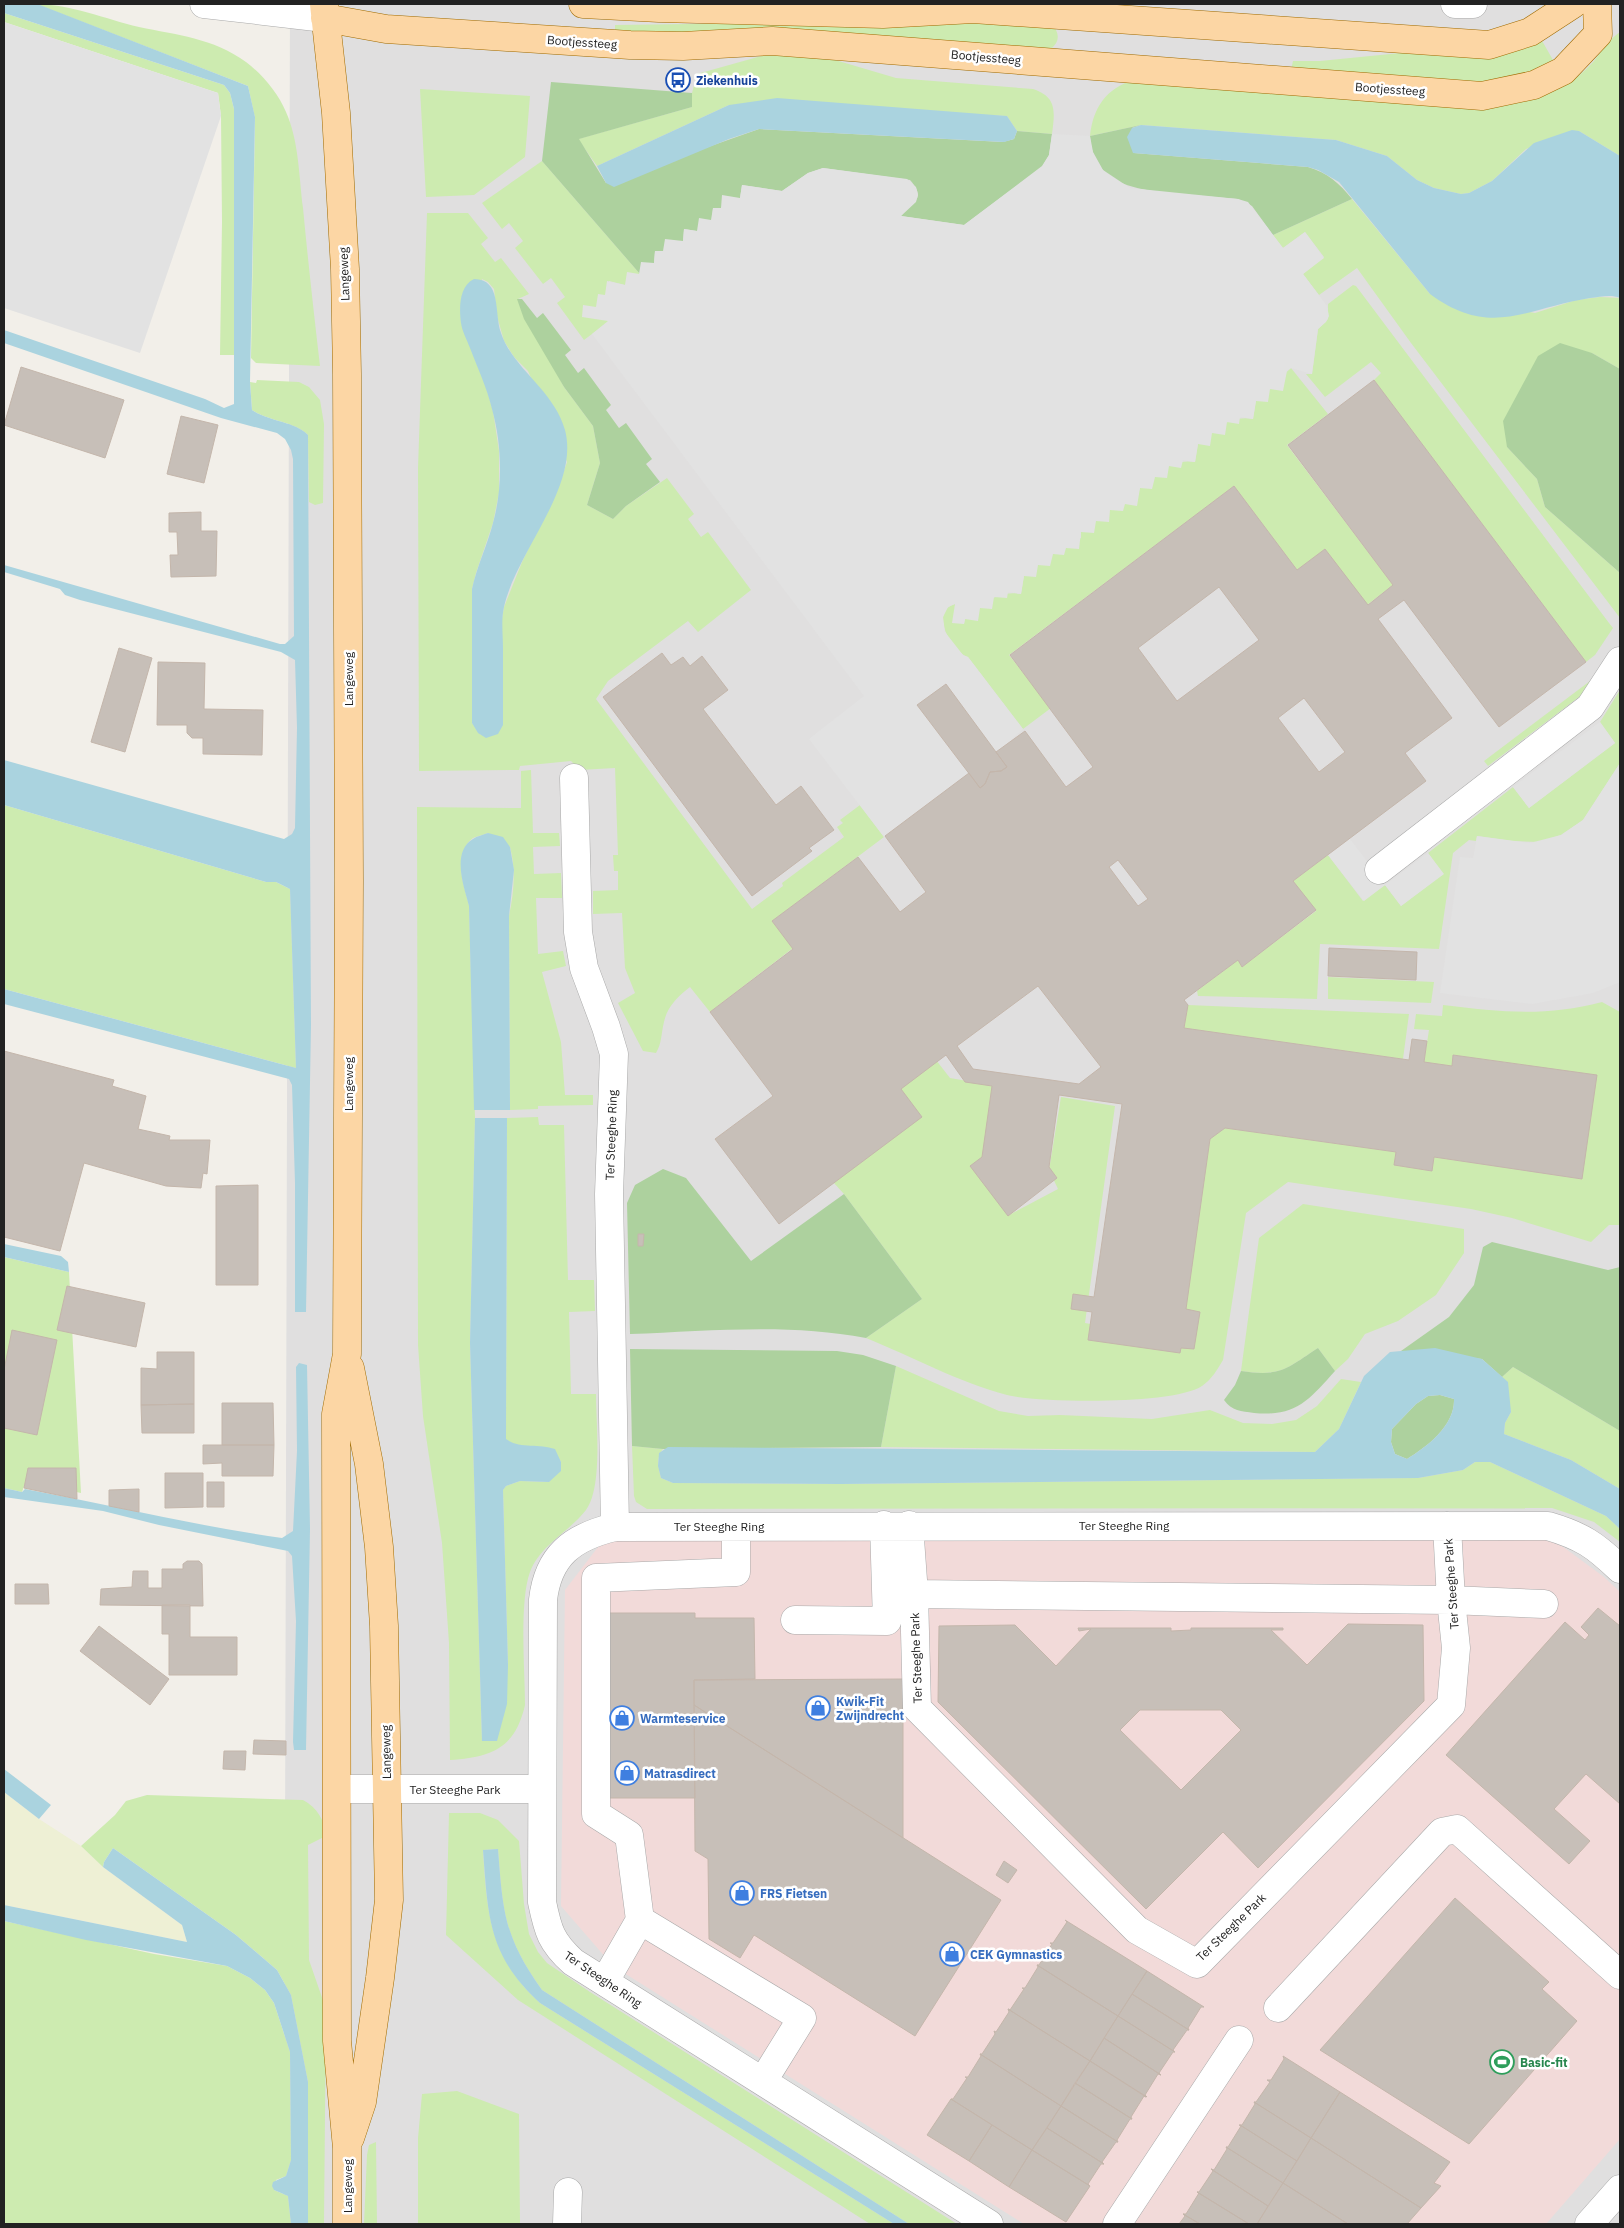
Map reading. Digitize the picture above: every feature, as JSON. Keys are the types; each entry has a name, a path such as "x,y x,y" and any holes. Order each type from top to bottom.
{"main road":[{"path":"583,4 883,14 973,9 1489,45 1530,32 1573,4"},
{"name":"Bootjessteeg","path":"325,11 386,29 630,45 683,46 772,41 1482,96 1534,85 1563,71 1598,34 1597,4"},
{"name":"Langeweg","path":"325,11 336,113 345,269 347,365 349,880 347,1354 336,1414 337,2041 346,2148 347,2224"},
{"name":"Langeweg","path":"346,2148 362,2102 387,1928 389,1900 384,1626 379,1547 369,1464 347,1354"}],"street":[{"path":"204,4 325,11"},
{"path":"1455,4 1473,4"},
{"path":"1379,870 1590,707 1620,661"},
{"name":"Ter Steeghe Ring","path":"574,778 578,932 584,968 614,1054 609,1194 614,1527"},
{"path":"795,1620 887,1621 896,1525"},
{"name":"Ter Steeghe Ring","path":"989,2224 573,1962 558,1949 550,1938 542,1902 543,1600 545,1580 558,1557 573,1542 598,1531 614,1527 896,1525 1548,1526 1573,1533 1597,1547 1620,1569"},
{"name":"Ter Steeghe Park","path":"896,1525 914,1594 917,1708 1137,1930 1197,1964 1451,1705 1456,1648 1447,1526"},
{"path":"605,1981 640,1920 629,1835 596,1814 596,1578 736,1572 736,1526"},
{"path":"914,1594 1451,1600 1544,1604"},
{"name":"Ter Steeghe Park","path":"338,1789 542,1789"},
{"path":"1278,2008 1442,1832 1457,1829 1620,1975"},
{"path":"640,1920 802,2018 763,2082"},
{"path":"1117,2224 1239,2040"},
{"path":"1589,2224 1620,2189"},
{"path":"567,2224 568,2192"}],"shaded area":[{"path":"290,4 1620,4 1620,2224 284,2224"},
{"path":"4,22 218,93 221,116 140,353 4,308"},
{"path":"1052,134 1090,136 1093,152 1103,170 1130,188 1238,199 1248,202 1283,248 1305,232 1324,258 1303,274 1327,306 1329,316 1326,322 1318,329 1312,374 1291,368 1287,371 1283,391 1270,389 1268,402 1256,401 1253,419 1240,417 1239,424 1227,422 1225,435 1212,433 1210,446 1198,444 1195,462 1183,460 1181,468 1169,466 1167,478 1155,477 1152,489 1140,488 1137,506 1125,504 1123,511 1110,510 1109,522 1096,521 1094,533 1081,532 1079,549 1066,548 1064,555 1053,554 1050,566 1038,565 1036,577 1024,576 1021,594 1008,592 1007,598 994,597 992,609 980,608 978,621 965,619 964,624 952,623 955,604 948,607 943,617 945,632 963,655 968,657 1023,729 997,753 884,837 809,739 864,696 592,334 608,321 582,317 583,305 596,307 598,294 605,295 607,281 625,285 627,272 639,274 641,262 654,263 655,251 663,251 665,239 683,241 684,229 697,231 699,218 711,220 713,208 721,208 722,195 740,198 742,185 782,191 808,173 823,168 907,179 916,187 918,195 916,202 901,216 964,225 1042,166 1049,155"},
{"path":"1600,722 1615,743 1529,808 1513,787"},
{"path":"1620,763 1620,982 1593,993 1532,1004 1440,993 1460,857 1473,858 1477,836 1530,843 1561,835 1583,820"},
{"path":"1350,839 1385,885 1364,901 1328,855"},
{"path":"1428,853 1444,874 1401,906 1385,885"},
{"path":"1547,1535 1604,1577 1620,1592 1620,2139 1546,2224 1024,2224 613,1966 561,1906 565,1590 605,1538"}],"green space":[{"path":"36,4 62,6 139,27 208,42 246,62 269,84 286,112 294,135 320,366 256,363 251,358 255,118 248,86"},
{"path":"4,13 224,85 230,93 234,109 234,355 220,355 222,222 221,116 218,93 4,22"},
{"path":"978,20 1055,28 1058,40 1051,49 615,34 615,25"},
{"path":"1620,32 1620,156 1579,131 1526,149 1492,181 1469,193 1461,194 1434,188 1417,180 1387,156 1336,140 1141,125 1090,136 1094,117 1103,100 1116,88 1134,80 1504,105 1517,103 1553,92 1575,79"},
{"path":"1541,39 1553,60 1529,72 1488,83 1291,70 1293,61 1320,61"},
{"path":"772,53 825,57 896,78 1033,89 1047,96 1053,106 1052,134 1017,131 1007,116 729,105 597,166 578,139 692,107 692,93 697,74"},
{"path":"551,82 692,93 692,107 579,139 606,183 759,129 1003,142 1014,139 1017,131 1052,134 1049,155 1042,167 964,225 901,216 918,196 918,192 910,180 823,168 808,173 782,191 742,185 740,198 721,208 713,208 712,220 697,231 684,229 683,242 663,252 655,251 654,263 640,274 542,161"},
{"path":"420,89 530,96 525,157 474,195 426,197"},
{"path":"1141,125 1132,128 1134,153 1308,167 1333,179 1352,199 1273,235 1252,206 1238,199 1149,190 1121,183 1109,176 1100,166 1093,153 1090,136"},
{"path":"542,161 640,274 625,285 609,281 608,322 584,340 557,303 565,297 551,278 543,284 515,248 523,241 509,223 502,229 482,203"},
{"path":"1352,199 1430,294 1535,313 1576,300 1600,297 1620,298 1620,369 1592,353 1507,447 1537,479 1545,507 1620,573 1620,618 1411,343 1357,268 1319,295 1303,274 1324,257 1305,232 1283,248 1273,235"},
{"path":"427,213 468,213 488,238 481,244 495,262 501,258 529,294 518,299 564,387 593,426 600,463 587,505 613,519 626,506 667,478 694,514 688,519 701,537 708,532 751,590 698,632 688,621 608,681 596,699 752,909 783,886 782,883 844,837 837,827 843,823 840,820 860,805 884,837 772,921 793,948 710,1012 690,987 681,994 668,1011 656,1053 643,1051 618,1003 635,993 625,968 622,913 593,914 593,891 618,890 618,871 614,871 613,855 618,855 615,768 580,770 571,761 520,766 519,770 419,771 418,468","holes":["482,279 488,282 494,289 497,316 504,341 514,357 528,371 567,462 558,488 522,562 504,607 481,735 472,723 472,589 493,523 499,493 499,451 493,411 484,380 475,360"]},
{"path":"1353,285 1356,286 1613,628 1595,655 1586,662 1374,380 1381,373 1371,362 1325,397 1306,374 1312,374 1318,329 1328,319 1328,304"},
{"path":"517,299 522,299 537,318 543,313 571,350 565,355 578,373 584,368 611,405 606,410 619,428 626,423 652,459 646,464 660,482 626,506 613,519 587,505 600,463 593,426 564,387 524,319"},
{"path":"1560,343 1592,353 1620,369 1620,573 1545,507 1537,479 1507,447 1503,421 1538,356"},
{"path":"1291,368 1328,414 1287,445 1393,585 1367,605 1325,549 1297,570 1234,486 1009,655 1051,708 1023,729 968,657 955,647 945,631 943,622 947,608 955,604 964,624 965,619 997,596 1012,593 1021,594 1024,575 1053,554 1081,538 1081,532 1110,510 1138,494 1140,488 1165,468 1179,462 1195,462 1198,444 1229,421 1244,418 1253,419 1256,400"},
{"path":"257,380 299,382 309,387 320,400 324,424 323,503 315,505 309,502 308,435 296,427 252,410 250,382 256,383"},
{"path":"1594,678 1583,694 1488,766 1484,761"},
{"path":"1620,690 1620,763 1583,820 1561,835 1539,842 1512,841 1477,836 1476,841 1469,840 1453,853 1439,949 1320,944 1317,999 1198,996 1197,991 1238,960 1242,967 1316,911 1293,881 1328,855 1363,901 1385,885 1401,906 1443,874 1428,853 1513,787 1529,808 1615,743 1600,722"},
{"path":"531,770 533,833 559,833 560,846 533,847 534,874 561,873 562,898 536,898 538,954 563,951 566,966 542,972 561,1042 565,1095 593,1095 593,1105 538,1106 538,1109 510,1110 509,916 513,890 513,864 510,847 488,833 473,838 463,853 461,870 469,905 475,1118 470,1343 482,1741 508,1665 503,1490 506,1486 520,1481 549,1482 561,1462 557,1455 512,1444 506,1440 507,1118 538,1117 539,1125 564,1125 568,1280 594,1280 595,1311 569,1312 571,1394 596,1394 597,1471 595,1486 586,1510 548,1546 535,1562 530,1572 524,1618 525,1705 515,1732 508,1741 489,1753 465,1759 450,1760 449,1643 442,1543 423,1416 418,1345 417,807 521,808 521,771"},
{"path":"4,805 266,882 276,882 290,889 296,1068 4,989"},
{"path":"1328,977 1434,982 1431,1003 1328,999"},
{"path":"1602,1002 1620,1012 1620,1225 1609,1225 1591,1242 1512,1218 1471,1209 1288,1182 1246,1213 1223,1360 1206,1383 1187,1392 1164,1397 1107,1401 1024,1398 971,1384 866,1338 922,1299 844,1194 823,1171 894,1084 936,1060 950,1078 996,1086 1009,1215 1058,1189 1049,1170 1061,1097 1115,1106 1085,1323 1180,1340 1210,1139 1225,1128 1396,1152 1394,1165 1432,1171 1434,1157 1581,1179 1596,1075 1453,1055 1452,1066 1424,1062 1429,1030 1414,1029 1416,1014 1442,1016 1443,1005 1523,1012 1562,1010"},
{"path":"1188,1005 1409,1014 1403,1059 1184,1028"},
{"path":"663,1169 686,1178 751,1261 844,1194 922,1299 866,1338 837,1333 778,1329 630,1334 627,1203 635,1185"},
{"path":"1303,1204 1464,1229 1464,1253 1436,1295 1398,1321 1365,1334 1348,1359 1335,1371 1318,1348 1282,1370 1265,1373 1241,1371 1259,1238"},
{"path":"1492,1242 1608,1270 1620,1267 1620,1431 1513,1367 1502,1377 1482,1359 1401,1351 1449,1317 1474,1285 1483,1247"},
{"path":"4,1257 69,1272 81,1493 26,1481 22,1492 4,1488"},
{"path":"1318,1348 1335,1371 1309,1398 1291,1409 1268,1414 1254,1413 1234,1408 1224,1400 1235,1385 1241,1371 1265,1373 1282,1370"},
{"path":"630,1349 837,1351 863,1355 896,1366 881,1447 663,1449 632,1446"},
{"path":"896,1366 999,1411 1028,1416 1060,1415 1152,1419 1210,1410 1243,1423 1272,1424 1296,1420 1317,1406 1341,1379 1361,1382 1339,1429 1315,1452 881,1447"},
{"path":"1513,1367 1620,1431 1620,1489 1571,1460 1504,1434 1505,1423 1511,1412 1502,1377"},
{"path":"1440,1395 1454,1399 1450,1418 1439,1434 1407,1459 1395,1454 1391,1442 1392,1429 1416,1404 1428,1396"},
{"path":"632,1446 663,1449 659,1455 658,1462 661,1478 673,1483 840,1484 1418,1478 1463,1470 1475,1462 1490,1462 1606,1516 1620,1529 1620,1542 1594,1522 1552,1508 647,1509 636,1502 634,1496"},
{"path":"4,1792 39,1819 81,1846 103,1867 182,1925 187,1942 4,1905"},
{"path":"147,1795 303,1800 312,1806 322,1820 326,1836 308,1845 309,1960 326,2009 324,2224 308,2224 308,2082 291,1995 277,1970 236,1935 113,1848 103,1867 81,1846 115,1815 126,1801"},
{"path":"449,1813 480,1813 498,1820 519,1841 524,1904 529,1934 538,1952 547,1963 957,2224 909,2224 542,1990 520,1955 508,1924 504,1908 498,1849 483,1850 487,1895 494,1934 501,1952 511,1969 523,1986 540,2003 894,2224 870,2224 518,2000 446,1935"},
{"path":"4,1921 154,1954 227,1966 250,1978 265,1990 274,2003 290,2052 291,2160 286,2176 276,2180 274,2190 288,2196 291,2224 4,2224"},
{"path":"457,2091 519,2114 520,2224 418,2224 418,2138 422,2094"},
{"path":"376,2142 377,2224 364,2224 367,2155 369,2145"}],"water":[{"path":"4,4 40,5 248,86 255,117 250,382 252,410 296,427 308,435 311,1025 306,1312 295,1312 295,1183 292,1085 289,1079 4,1004 4,989 296,1068 290,889 276,882 266,882 4,805 4,760 284,839 292,834 295,828 297,728 295,660 281,652 80,600 65,595 60,589 4,572 4,565 280,644 285,644 294,636 293,459 285,439 277,433 221,418 4,343 4,330 205,399 224,408 234,404 234,109 230,93 224,85 4,13"},
{"path":"777,98 1007,116 1017,131 1014,139 1004,142 759,129 729,139 614,187 606,183 597,166 729,105"},
{"path":"1141,125 1336,140 1387,156 1417,180 1434,188 1461,194 1469,193 1492,181 1534,143 1572,130 1579,131 1620,156 1620,298 1609,296 1590,298 1509,317 1491,318 1472,315 1452,308 1430,294 1339,182 1318,170 1308,167 1133,153 1127,137 1132,128"},
{"path":"474,279 483,280 493,291 501,333 515,358 543,391 560,416 565,430 567,452 563,474 555,497 521,564 504,607 502,622 503,725 498,734 486,738 478,733 472,723 472,589 491,531 500,481 500,466 498,437 490,401 461,323 461,298 465,287"},
{"path":"488,833 503,837 510,847 514,870 509,916 510,1110 474,1110 469,906 462,880 461,861 462,852 466,845 475,838"},
{"path":"475,1118 507,1118 506,1439 517,1444 555,1449 561,1462 561,1471 549,1482 520,1481 506,1486 503,1490 508,1665 507,1704 497,1741 482,1741 470,1343"},
{"path":"4,1244 61,1256 68,1262 69,1272 4,1257"},
{"path":"1435,1348 1482,1359 1508,1382 1511,1412 1505,1423 1504,1434 1571,1460 1620,1489 1620,1529 1606,1516 1490,1462 1475,1462 1463,1470 1418,1478 840,1484 673,1483 661,1478 658,1466 659,1453 668,1447 1315,1452 1339,1429 1364,1376 1390,1352","holes":["1440,1395 1454,1399 1450,1418 1439,1434 1407,1459 1395,1454 1391,1442 1392,1429 1416,1404 1428,1396"]},
{"path":"299,1363 307,1365 310,1529 306,1750 294,1750 293,1742 296,1621 292,1556 288,1551 159,1525 103,1511 4,1497 4,1488 22,1492 25,1489 282,1538 293,1531 297,1451 296,1367"},
{"path":"4,1769 51,1805 39,1819 4,1792"},
{"path":"113,1848 236,1935 277,1970 291,1995 308,2082 308,2224 291,2224 288,2196 274,2190 272,2186 273,2182 286,2176 291,2160 290,2052 274,2003 265,1990 250,1978 227,1966 86,1940 4,1921 4,1905 187,1942 182,1925 103,1867"},
{"path":"498,1849 504,1907 508,1923 520,1954 542,1990 909,2224 894,2224 540,2003 510,1969 500,1951 494,1934 487,1895 483,1850"}],"building":[{"path":"21,367 124,400 105,458 4,425"},
{"path":"1374,380 1586,662 1499,727 1404,600 1378,619 1452,718 1405,753 1426,781 1293,881 1316,910 1242,967 1238,960 1184,1000 1188,1005 1184,1028 1409,1060 1412,1039 1427,1041 1424,1062 1452,1066 1453,1055 1597,1075 1582,1179 1434,1157 1432,1171 1394,1165 1396,1152 1225,1128 1210,1139 1186,1309 1200,1312 1194,1349 1181,1348 1180,1353 1088,1340 1092,1312 1071,1309 1073,1294 1094,1297 1122,1104 1059,1095 1049,1167 1057,1178 1008,1216 970,1166 982,1157 992,1086 965,1082 946,1055 901,1089 922,1117 779,1224 715,1139 773,1096 710,1012 793,949 772,921 858,857 900,912 926,892 885,836 969,773 980,788 985,784 990,772 1001,771 1007,767 996,752 1025,731 1066,787 1093,767 1010,655 1234,486 1297,570 1325,549 1368,605 1393,585 1288,445","holes":["1219,587 1259,640 1177,701 1138,648","1304,698 1345,752 1319,772 1278,718","1118,860 1148,899 1138,906 1109,867","1038,986 1101,1067 1079,1084 973,1069 957,1046"]},
{"path":"181,416 218,425 204,483 167,474"},
{"path":"201,512 201,531 217,531 216,576 171,577 170,555 178,555 177,532 169,532 169,513"},
{"path":"119,648 152,658 125,752 91,742"},
{"path":"662,653 671,665 683,657 690,666 702,656 728,690 703,709 776,805 801,786 834,830 809,848 812,851 752,896 603,697"},
{"path":"158,662 205,663 204,709 263,710 262,755 203,754 203,738 192,738 187,733 187,725 157,725"},
{"path":"946,684 1007,767 1001,771 990,772 985,784 980,788 917,705"},
{"path":"1329,948 1417,952 1416,980 1328,976"},
{"path":"4,1051 114,1080 112,1086 146,1096 138,1129 170,1136 169,1140 210,1140 207,1174 203,1173 201,1188 166,1186 84,1163 60,1251 4,1237"},
{"path":"258,1185 258,1285 216,1285 216,1186"},
{"path":"638,1234 644,1234 643,1246 638,1246"},
{"path":"67,1286 145,1303 136,1347 57,1330"},
{"path":"12,1330 57,1340 37,1435 4,1428 4,1370"},
{"path":"157,1352 194,1352 194,1404 141,1405 141,1368 157,1369"},
{"path":"222,1403 273,1403 274,1445 222,1445"},
{"path":"194,1404 194,1433 142,1433 141,1405"},
{"path":"203,1445 274,1445 273,1476 222,1476 222,1463 203,1464"},
{"path":"28,1468 76,1468 77,1499 24,1488"},
{"path":"165,1473 203,1473 203,1507 165,1508"},
{"path":"207,1482 224,1482 224,1507 207,1507"},
{"path":"139,1489 139,1512 109,1506 109,1490"},
{"path":"187,1561 199,1561 202,1564 203,1606 100,1605 101,1589 132,1587 133,1571 148,1571 148,1588 162,1588 162,1569 183,1569 183,1564"},
{"path":"15,1584 48,1584 49,1604 15,1604"},
{"path":"162,1605 190,1605 190,1637 237,1637 237,1675 169,1675 169,1634 162,1634"},
{"path":"1598,1608 1620,1626 1620,1804 1586,1774 1554,1809 1590,1841 1569,1864 1446,1755 1565,1622 1585,1640 1589,1635 1581,1627"},
{"path":"603,1613 695,1613 695,1618 754,1618 755,1679 694,1680 695,1798 604,1798"},
{"path":"1348,1624 1423,1625 1424,1701 1258,1868 1223,1832 1146,1909 938,1702 939,1626 1015,1625 1056,1666 1091,1629 1079,1631 1078,1628 1171,1628 1171,1631 1191,1630 1191,1628 1283,1628 1283,1630 1271,1630 1307,1665","holes":["1140,1710 1221,1710 1241,1730 1181,1790 1120,1730"]},
{"path":"99,1626 169,1679 150,1705 80,1651"},
{"path":"903,1679 903,1838 694,1705 694,1680"},
{"path":"694,1705 1001,1900 915,2036 754,1935 740,1958 709,1939 708,1859 695,1851"},
{"path":"254,1740 286,1741 286,1755 253,1754"},
{"path":"224,1751 246,1751 245,1770 223,1769"},
{"path":"1004,1861 1017,1870 1008,1883 996,1875"},
{"path":"1455,1898 1549,1982 1542,1989 1577,2021 1469,2144 1320,2050"},
{"path":"1065,1920 1147,1971 1118,2016 1037,1965 1039,1965 1052,1944 1050,1943 1053,1943 1067,1922"},
{"path":"1037,1965 1118,2016 1090,2061 1008,2009 1010,2010 1024,1989 1022,1988 1025,1988 1038,1967"},
{"path":"1147,1971 1204,2007 1201,2007 1188,2028 1189,2030 1132,1994"},
{"path":"1132,1994 1189,2030 1187,2030 1173,2050 1175,2052 1118,2016"},
{"path":"1008,2009 1090,2061 1061,2106 980,2054 982,2054 995,2034 994,2031 996,2032 1009,2012"},
{"path":"1118,2016 1175,2052 1173,2052 1159,2073 1161,2075 1104,2038"},
{"path":"1104,2038 1161,2075 1158,2074 1145,2095 1147,2097 1090,2061"},
{"path":"980,2054 1061,2106 1032,2150 951,2099 953,2099 967,2078 965,2077 968,2077 981,2056"},
{"path":"1283,2056 1340,2092 1311,2138 1254,2102 1256,2102 1270,2082 1267,2080 1271,2080 1284,2059"},
{"path":"1090,2061 1146,2097 1144,2096 1131,2117 1132,2119 1075,2083"},
{"path":"1075,2083 1132,2119 1130,2119 1117,2140 1118,2142 1061,2106"},
{"path":"1340,2092 1450,2162 1434,2183 1441,2186 1421,2208 1311,2138"},
{"path":"951,2099 992,2125 969,2161 927,2135"},
{"path":"1254,2102 1311,2138 1297,2161 1240,2125 1242,2125 1255,2104"},
{"path":"1061,2106 1118,2142 1116,2142 1102,2162 1104,2164 1047,2128"},
{"path":"992,2125 1032,2150 1009,2187 969,2161"},
{"path":"1240,2125 1297,2161 1283,2183 1226,2147 1228,2147 1241,2126"},
{"path":"1047,2128 1104,2164 1101,2164 1088,2184 1090,2186 1032,2150"},
{"path":"1311,2138 1421,2208 1407,2224 1348,2224 1283,2183"},
{"path":"1226,2147 1283,2183 1268,2206 1211,2169 1214,2170 1227,2149"},
{"path":"1032,2150 1090,2186 1066,2222 1009,2187"},
{"path":"1211,2169 1268,2206 1257,2224 1249,2224 1197,2192 1199,2192 1213,2171"},
{"path":"1283,2183 1348,2224 1257,2224"},
{"path":"1199,2193 1249,2224 1200,2224 1183,2214 1186,2214"},
{"path":"1183,2214 1200,2224 1179,2224 1185,2216"}],"place":[{"name":"Ziekenhuis","path":"678,80"},
{"name":"Kwik-Fit Zwijndrecht","path":"818,1708"},
{"name":"Warmteservice","path":"622,1718"},
{"name":"Matrasdirect","path":"627,1773"},
{"name":"FRS Fietsen","path":"742,1893"},
{"name":"CEK Gymnastics","path":"952,1954"},
{"name":"Basic-fit","path":"1502,2062"}]}
